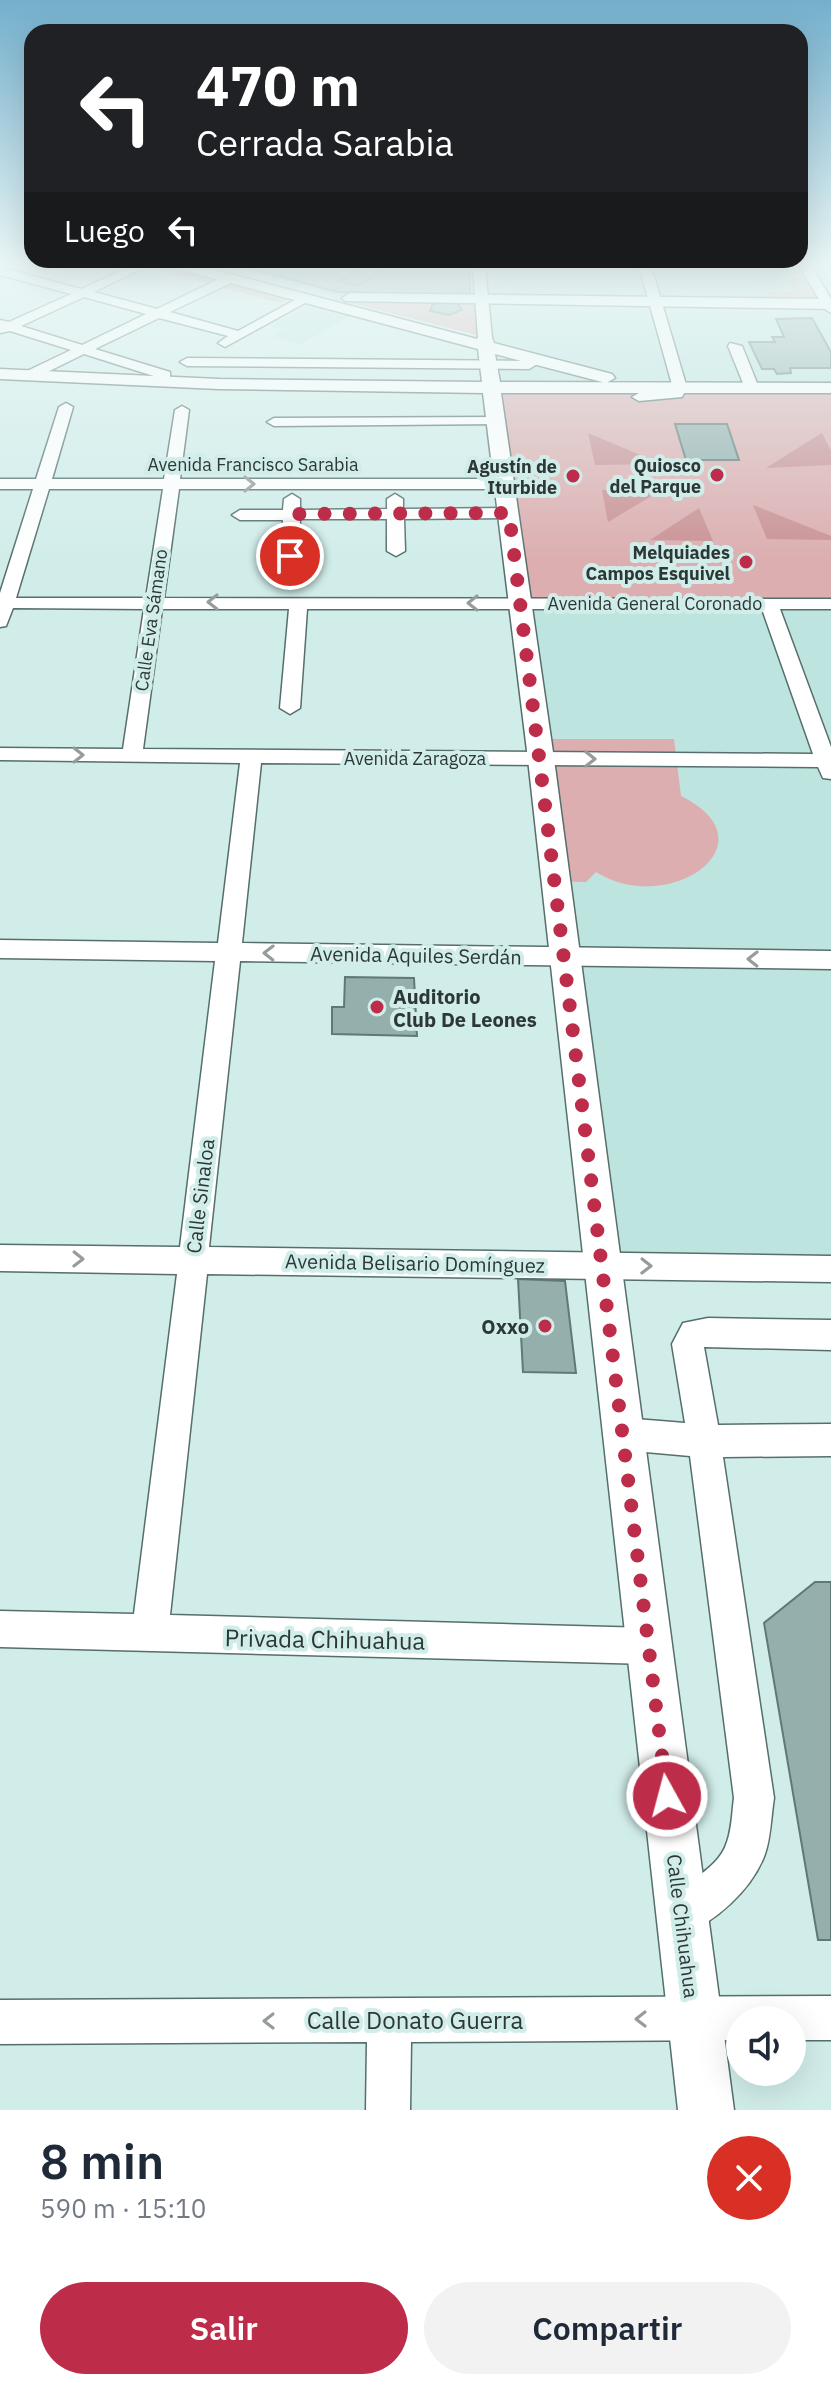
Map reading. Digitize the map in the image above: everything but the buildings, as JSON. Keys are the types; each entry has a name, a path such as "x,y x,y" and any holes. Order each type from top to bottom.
{"main road":[{"name":"Calle Chihuahua","path":"488,364 541,759 706,2110"},
{"path":"547,364 678,391 831,398"},
{"path":"551,364 642,393"},
{"path":"0,374 642,393 831,388"}],"street":[{"path":"28,376 51,364"},
{"path":"125,364 162,378 183,364"},
{"path":"671,364 678,391"},
{"path":"742,364 752,388"},
{"path":"0,622 3,603 66,407"},
{"name":"Calle Eva Sámano","path":"132,755 182,410"},
{"path":"274,422 496,421"},
{"name":"Avenida Francisco Sarabia","path":"0,484 505,484"},
{"path":"290,556 292,491"},
{"path":"395,493 396,551"},
{"path":"240,515 509,513"},
{"path":"290,708 299,602"},
{"name":"Avenida General Coronado","path":"3,603 831,604"},
{"path":"769,603 829,766"},
{"name":"Avenida Zaragoza","path":"0,754 541,759 829,766"},
{"name":"Calle Sinaloa","path":"150,1635 251,758"},
{"name":"Avenida Aquiles Serdán","path":"0,949 831,960"},
{"name":"Avenida Belisario Domínguez","path":"0,1258 831,1269"},
{"path":"681,1915 728,1878 746,1851 754,1798 688,1344 694,1333 831,1335"},
{"path":"623,1434 704,1441 831,1440"},
{"name":"Privada Chihuahua","path":"0,1629 649,1646"},
{"name":"Calle Donato Guerra","path":"0,2022 831,2018"},
{"path":"388,2110 389,2020"}],"shaded area":[{"path":"488,364 831,364 831,1278 617,1275"},
{"path":"492,386 705,393 831,388 831,601 516,601"},
{"path":"588,433 662,464 595,465"},
{"path":"822,433 831,451 831,465 766,468"},
{"path":"665,488 608,522 602,490"},
{"path":"753,505 831,536 831,540 767,539"},
{"path":"699,508 713,541 650,540"},
{"path":"526,739 674,739 681,796 708,815 718,834 715,853 702,869 680,881 653,886 625,884 596,872 586,882 543,881"}],"place":[{"name":"Quiosco del Parque","path":"717,475"},
{"name":"Agustín de Iturbide","path":"573,476"},
{"name":"Melquiades Campos Esquivel","path":"746,562"},
{"name":"Auditorio Club De Leones","path":"377,1007"},
{"name":"Oxxo","path":"545,1326"}],"route":[{"path":"290,556 291,514 509,513 667,1796"}]}
